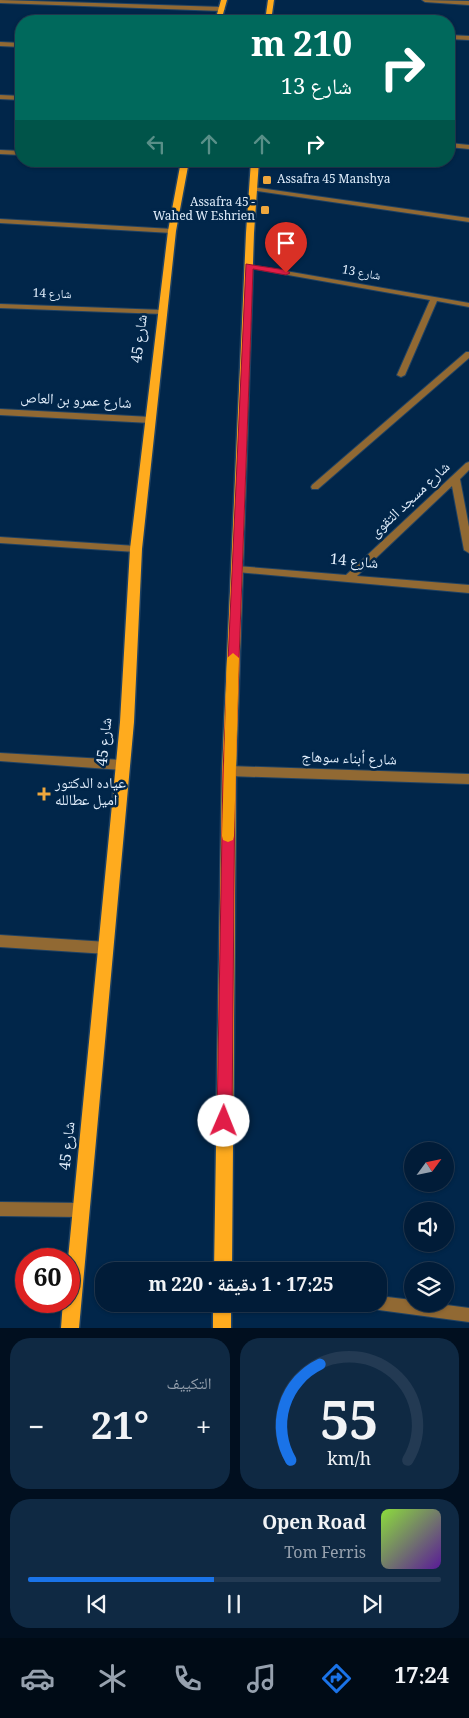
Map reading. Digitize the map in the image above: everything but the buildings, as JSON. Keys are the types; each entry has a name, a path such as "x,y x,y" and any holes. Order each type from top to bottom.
{"main road":[{"path":"220,15 224,0"},
{"path":"269,15 270,0"},
{"name":"شارع 45","path":"70,1328 127,722 136,548 172,231 184,167"},
{"path":"223,1262 229,772 255,167"},
{"path":"222,1312 222,1328"}],"street":[{"path":"425,0 469,3"},
{"path":"0,1 222,9"},
{"path":"455,37 469,38"},
{"path":"0,44 15,45"},
{"path":"0,97 15,98"},
{"path":"455,146 469,148"},
{"path":"0,152 15,153"},
{"path":"253,189 469,220"},
{"path":"0,221 172,231"},
{"name":"شارع 13","path":"249,266 469,305"},
{"path":"401,375 434,299"},
{"name":"شارع 14","path":"0,306 163,312"},
{"path":"315,487 469,354"},
{"name":"شارع عمرو بن العاص","path":"0,412 151,420"},
{"name":"شارع مسجد التقوى","path":"350,577 469,465"},
{"path":"455,478 469,550"},
{"path":"0,540 136,548"},
{"name":"شارع 14","path":"237,569 350,577 469,589"},
{"path":"0,757 122,765"},
{"name":"شارع أبناء سوهاج","path":"229,772 469,779"},
{"path":"0,941 107,948"},
{"path":"0,1209 81,1210"},
{"path":"387,1304 469,1315"}],"slow traffic":[{"path":"228,836 233,658"}],"place":[{"name":"Assafra 45 Manshya","path":"267,180"},
{"name":"Assafra 45 - Wahed W Eshrien","path":"265,210"},
{"name":"عياده الدكتور اميل عطالله","path":"44,794"}],"route":[{"path":"224,1121 229,772 249,266 286,273"}]}
